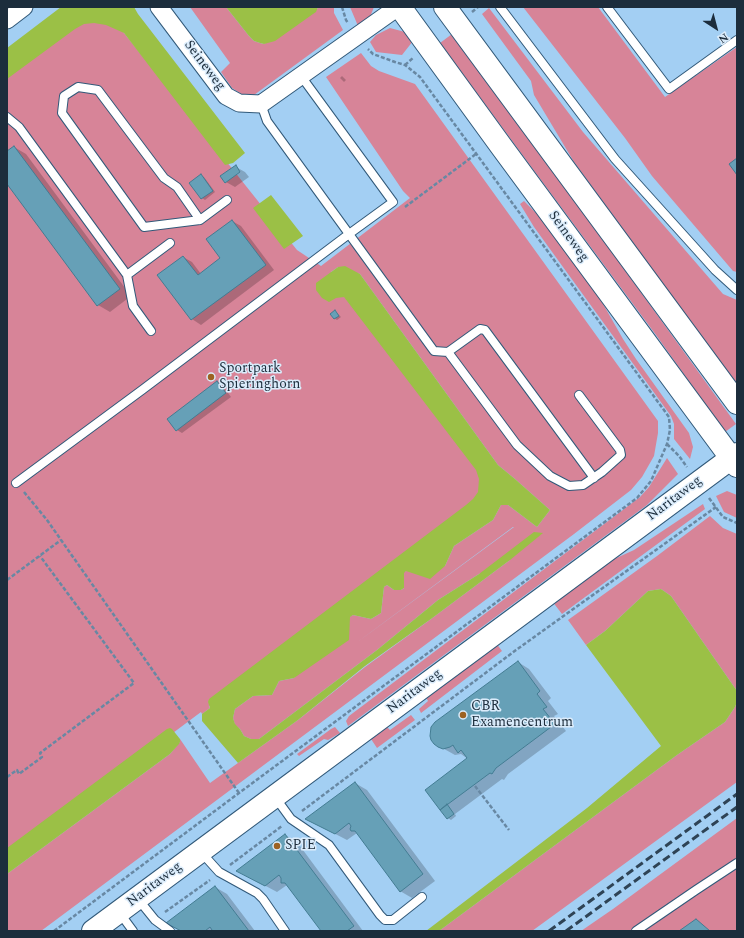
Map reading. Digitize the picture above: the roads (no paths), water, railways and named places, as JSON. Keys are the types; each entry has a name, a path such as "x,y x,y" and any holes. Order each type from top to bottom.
{"main road":[{"name":"Seineweg","path":"399,7 735,459"},
{"path":"445,7 737,403"},
{"name":"Naritaweg","path":"93,931 735,459"}],"street":[{"path":"7,20 24,7"},
{"name":"Seineweg","path":"159,7 226,96 238,104 262,104 399,7"}],"lane":[{"path":"500,7 615,160 715,270 737,290"},
{"path":"607,7 669,89 737,40"},
{"path":"16,483 393,202 301,76"},
{"path":"200,220 178,188 164,178 98,90 78,87 64,96 62,113 144,227 200,220 227,200"},
{"path":"262,104 267,121 434,351 448,352 480,329 485,330 594,478"},
{"path":"7,117 19,127 127,275 133,306 151,331"},
{"path":"127,275 170,243"},
{"path":"448,352 517,445 550,476 569,486 583,485 602,472 621,455 620,450 579,395"},
{"path":"274,797 291,819 329,845 385,920 393,920 422,897"},
{"path":"201,851 219,872 257,893 263,899 285,931"},
{"path":"636,931 737,863"},
{"path":"137,898 155,920 170,931"},
{"path":"119,912 133,931"}],"railway":[{"path":"549,931 737,794"},
{"path":"566,931 737,807"}],"place":[{"name":"Sportpark Spieringhorn","path":"211,377"},
{"name":"CBR Examencentrum","path":"463,715"},
{"name":"SPIE","path":"277,846"}]}
